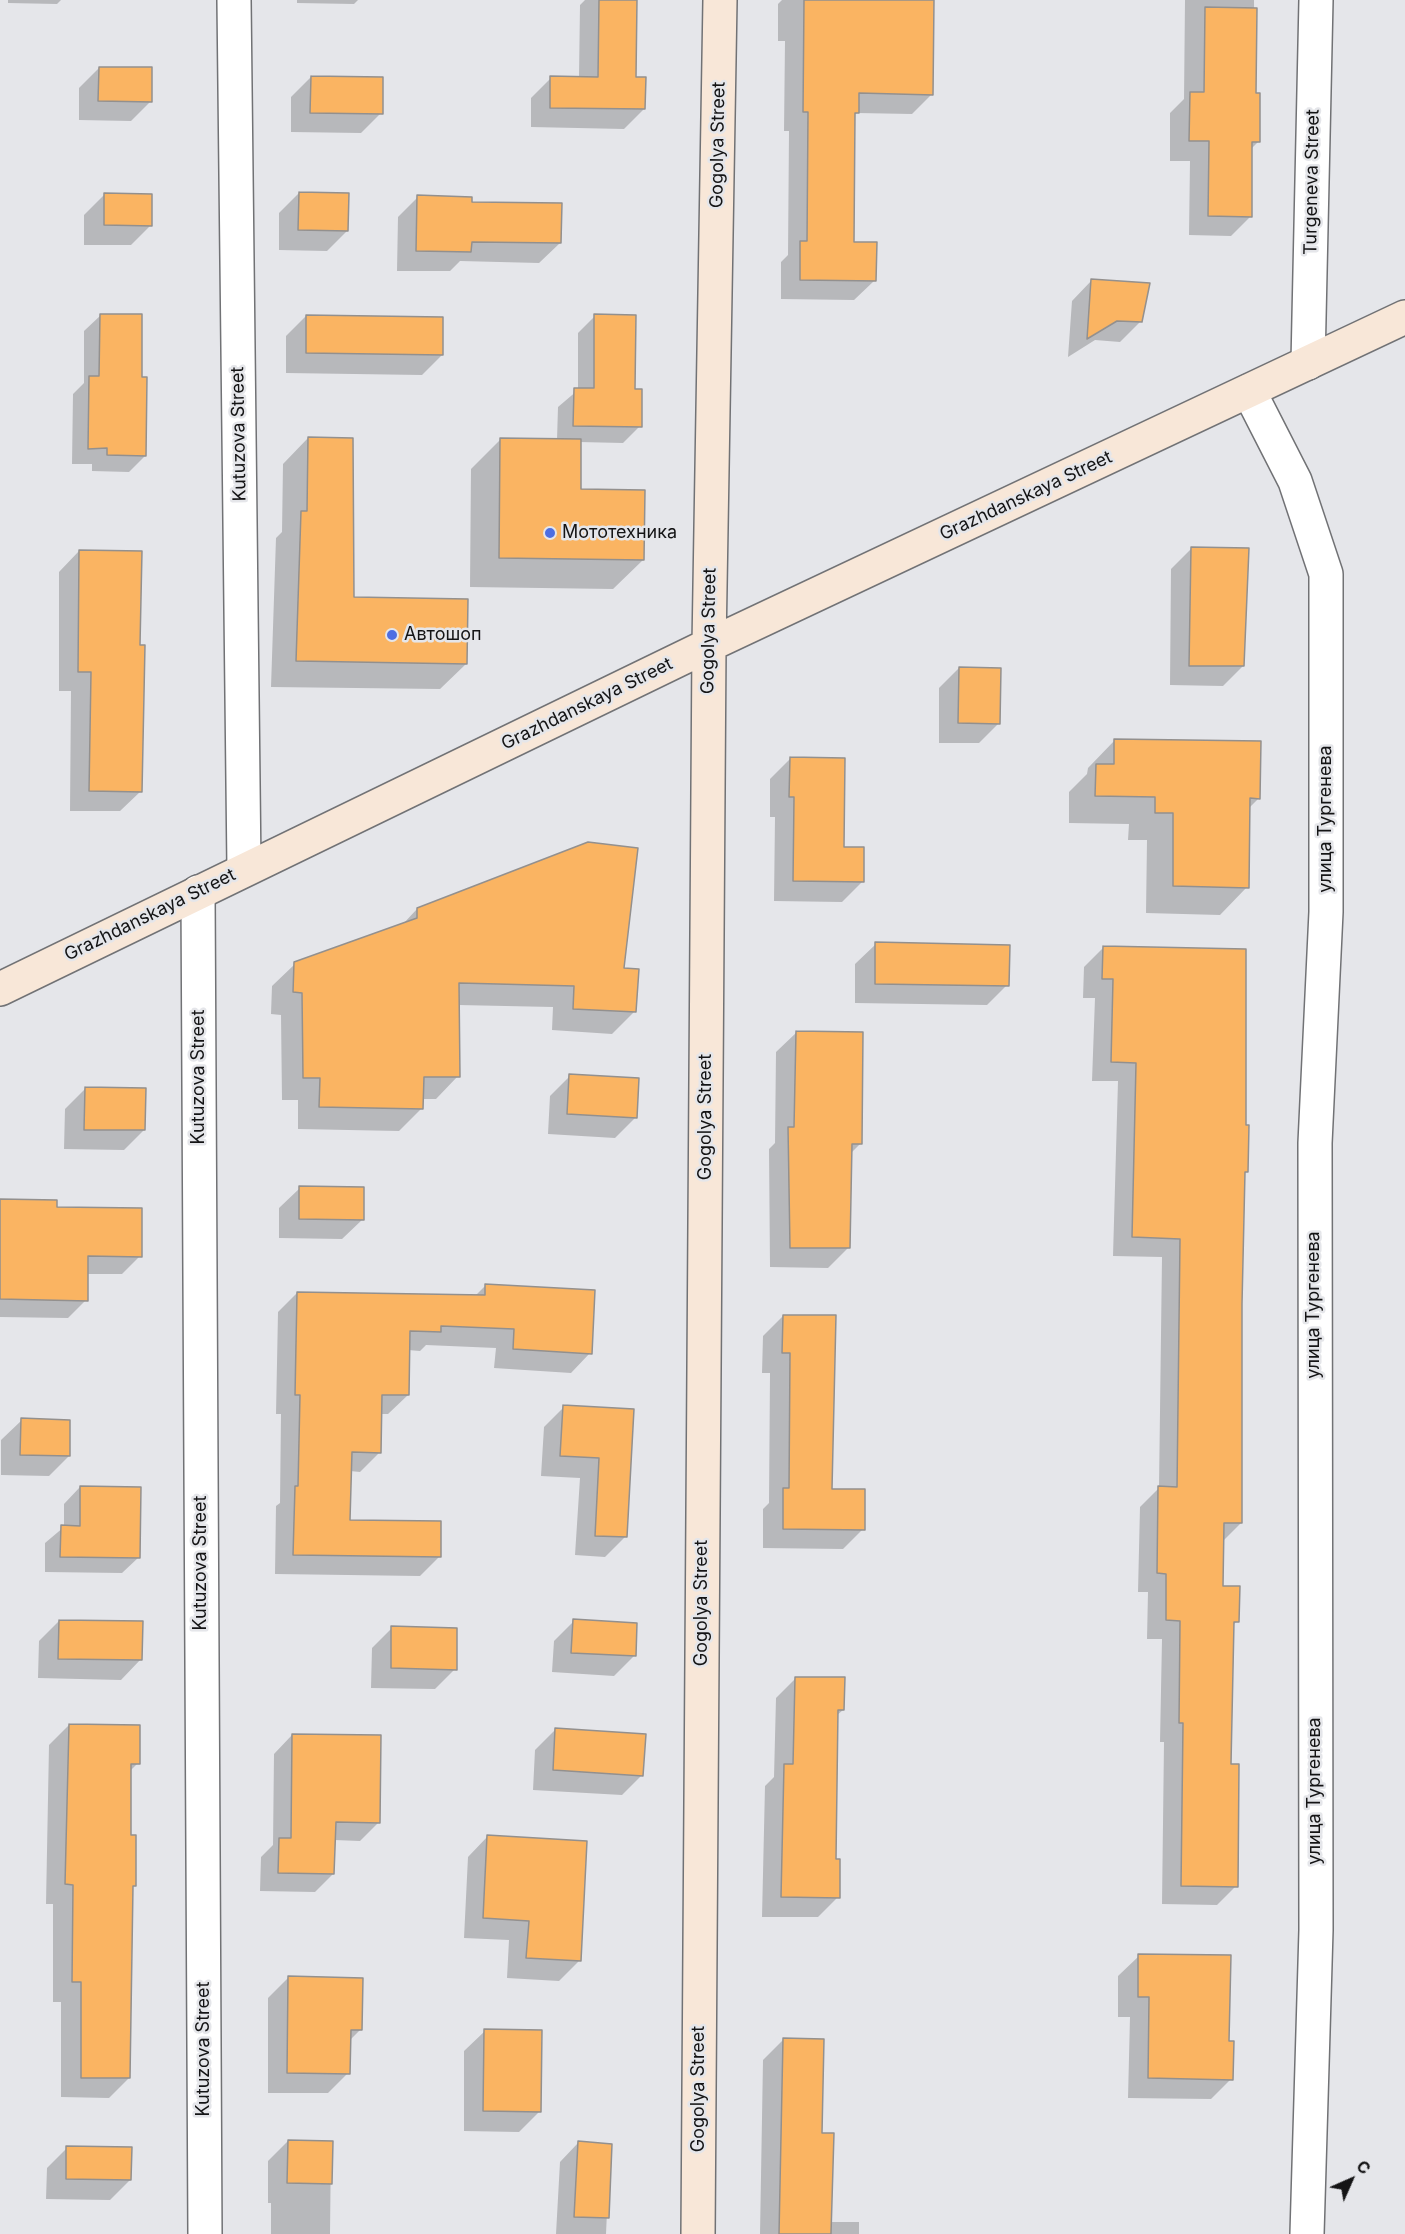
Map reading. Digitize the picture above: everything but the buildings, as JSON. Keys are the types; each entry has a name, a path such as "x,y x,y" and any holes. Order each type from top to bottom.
{"main road":[{"name":"Gogolya Street","path":"698,2234 709,645 720,0"},
{"name":"Grazhdanskaya Street","path":"0,989 709,645 1405,317"}],"street":[{"name":"Kutuzova Street","path":"234,0 244,869"},
{"name":"Turgeneva Street","path":"1308,363 1316,0"},
{"name":"улица Тургенева","path":"1249,391 1295,481 1326,574 1326,912 1315,1155 1316,1930 1307,2234"},
{"name":"Kutuzova Street","path":"198,892 205,2234"}],"place":[{"name":"Мототехника","path":"550,533"},
{"name":"Автошоп","path":"392,635"}]}
